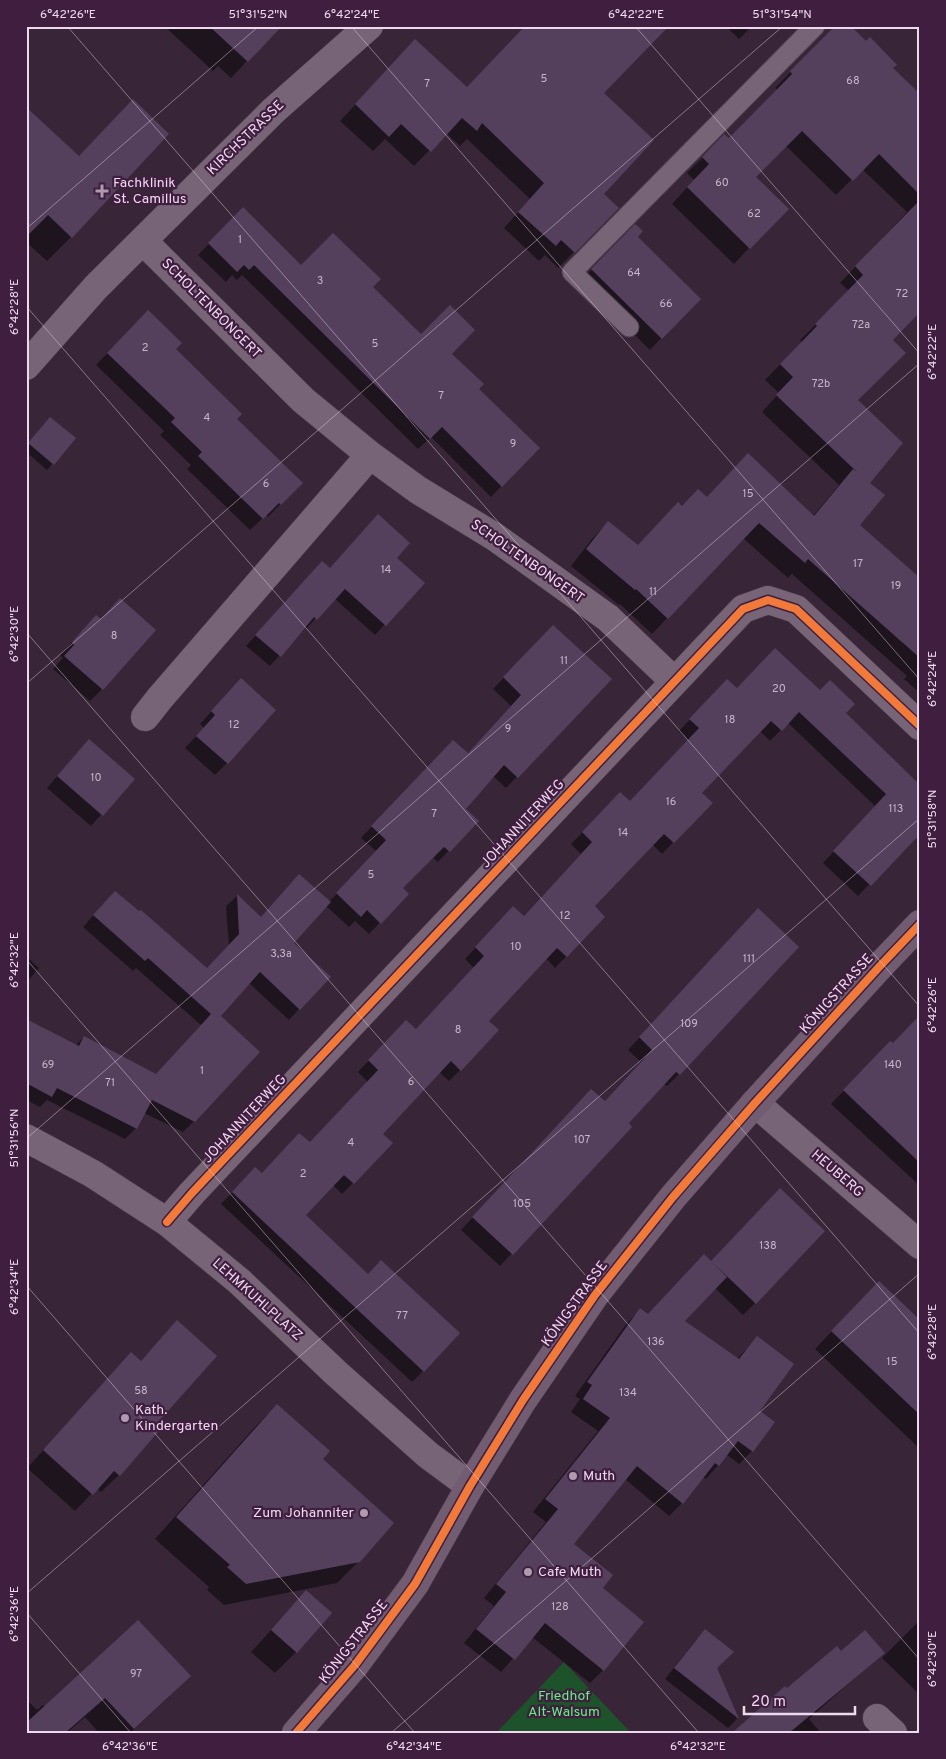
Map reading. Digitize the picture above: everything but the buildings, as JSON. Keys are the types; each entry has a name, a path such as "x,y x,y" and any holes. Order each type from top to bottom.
{"street":[{"name":"KIRCHSTRASSE","path":"26,366 96,287 143,242 272,110 370,26"},
{"name":"SCHOLTENBONGERT","path":"143,242 303,400 370,455 418,490 494,537 608,618 674,681"},
{"path":"145,717 370,455"},
{"name":"JOHANNITERWEG","path":"167,1222 743,609 768,600 796,609 920,726"},
{"name":"KÖNIGSTRASSE","path":"296,1733 355,1665 415,1584 470,1486 523,1400 595,1296 673,1198 755,1103 920,924"},
{"name":"HEUBERG","path":"755,1103 920,1245"},
{"name":"LEHMKUHLPLATZ","path":"26,1138 93,1174 167,1222 239,1281 336,1373 428,1455 470,1486"}],"lane":[{"path":"629,327 572,272 815,26"}],"green space":[{"name":"Friedhof Alt-Walsum","path":"564,1662 631,1733 496,1733"}],"cycle path":[{"path":"167,1222 192,1193 743,609 768,600 796,609 920,726"},
{"path":"296,1733 355,1665 415,1584 470,1486 523,1400 595,1295 673,1197 755,1103 920,924"}],"place":[{"name":"Fachklinik St. Camillus","path":"102,191"},
{"name":"Kath. Kindergarten","path":"125,1418"},
{"name":"Muth","path":"573,1476"},
{"name":"Zum Johanniter","path":"364,1513"},
{"name":"Cafe Muth","path":"528,1572"}]}
